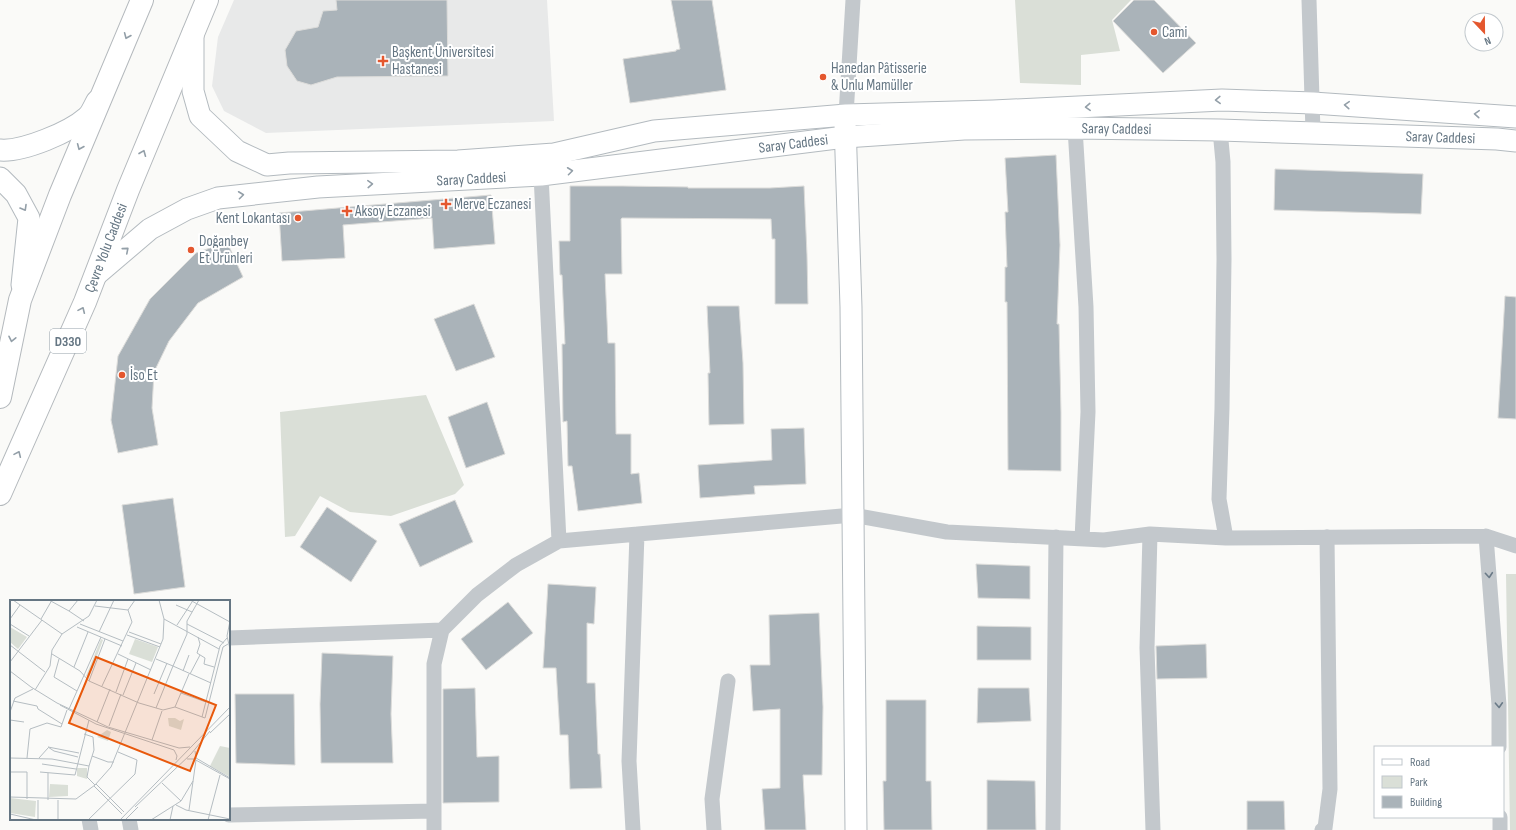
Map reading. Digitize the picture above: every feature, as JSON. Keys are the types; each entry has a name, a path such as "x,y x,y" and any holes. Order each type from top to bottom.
{"highway":[{"path":"0,396 20,300 60,196 142,0"},
{"name":"Çevre Yolu Caddesi","path":"1,494 96,276 128,190 207,0"}],"street":[{"path":"853,0 845,137 851,307 856,830"},
{"path":"1310,0 1313,132"},
{"name":"Saray Caddesi","path":"194,31 193,91 200,116 237,151 267,165 289,163 458,161 554,154 654,131 846,115 993,111 1222,100 1313,103 1516,117"},
{"path":"0,150 25,147 58,135 88,117 112,73"},
{"path":"1075,128 1086,307 1088,412 1082,539"},
{"name":"Saray Caddesi","path":"96,276 150,228 187,208 218,198 318,187 541,175 845,137 964,129 1075,128 1313,132 1516,141"},
{"path":"1220,130 1223,162 1224,259 1219,499 1226,538"},
{"path":"541,175 559,541"},
{"path":"0,178 16,194 29,218 20,300"},
{"path":"434,830 434,664 442,630 476,594 516,565 559,541 853,515 947,532 1082,539 1104,540 1150,534 1226,538 1486,536 1516,546"},
{"path":"633,830 629,761 638,534"},
{"path":"1150,534 1147,648 1153,830"},
{"path":"1486,536 1499,705 1499,746"},
{"path":"1053,830 1056,537"},
{"path":"1322,830 1325,828 1330,789 1327,537"},
{"path":"230,638 442,630"},
{"path":"714,830 712,799 728,681"},
{"path":"230,815 434,811"},
{"path":"1500,818 1500,830"},
{"path":"89,820 90,830"},
{"path":"129,820 131,830"}],"shaded area":[{"name":"Başkent Üniversitesi Hastanesi","path":"234,0 547,0 554,121 266,133 224,111 212,86 218,37"}],"green space":[{"path":"1015,0 1131,0 1112,20 1120,51 1081,55 1081,85 1020,83"},
{"path":"426,395 464,485 455,494 391,516 350,512 320,496 295,536 285,537 280,412"},
{"path":"1506,574 1516,574 1516,830 1510,830"}],"building":[{"path":"336,0 447,0 448,76 337,77 311,85 297,81 287,66 285,50 296,31 318,27 323,11 337,10"},
{"path":"671,0 712,0 726,90 630,103 623,59 676,51 680,49"},
{"name":"Cami","path":"1134,0 1154,0 1196,43 1163,73 1113,21"},
{"path":"1056,155 1060,245 1057,324 1059,324 1061,471 1008,470 1007,302 1005,302 1005,267 1007,267 1005,212 1008,212 1005,158"},
{"path":"1275,169 1423,174 1421,214 1274,210"},
{"path":"570,186 770,188 804,186 807,255 808,304 775,304 775,239 772,239 771,219 621,219 622,274 605,274 608,343 615,343 616,434 631,434 631,474 639,473 642,503 578,511 572,466 568,466 567,421 563,422 562,344 565,344 559,241 570,241"},
{"path":"491,195 495,244 434,249 432,218 343,225 345,258 282,261 279,213"},
{"path":"227,242 243,277 198,303 169,341 154,372 152,408 158,445 118,453 111,420 118,356 150,299 196,253"},
{"path":"1505,296 1516,297 1516,419 1498,418"},
{"path":"474,304 495,357 456,371 434,319"},
{"path":"707,306 739,306 743,363 744,424 709,425 708,373 710,373"},
{"path":"487,402 505,454 466,468 448,417"},
{"path":"804,428 806,484 754,486 755,494 700,498 698,465 772,460 771,429"},
{"path":"173,498 185,587 134,594 122,505"},
{"path":"455,500 473,542 420,567 399,524"},
{"path":"327,507 377,541 351,582 300,547"},
{"path":"976,564 1030,566 1030,599 978,598"},
{"path":"548,584 596,587 594,624 587,623 587,683 595,683 598,754 600,754 602,788 570,789 568,735 560,735 556,668 543,668"},
{"path":"508,602 533,633 486,670 461,639"},
{"path":"819,613 823,707 822,775 803,775 806,830 765,830 762,789 780,788 780,709 753,711 750,665 770,665 769,615"},
{"path":"977,626 1031,627 1031,660 977,660"},
{"path":"1206,644 1207,678 1157,679 1156,646"},
{"path":"322,653 393,656 391,714 393,763 321,763 320,704"},
{"path":"475,688 477,757 499,756 499,802 443,803 443,689"},
{"path":"978,688 1029,688 1031,721 977,723"},
{"path":"235,694 294,694 295,765 236,763"},
{"path":"886,700 926,700 926,781 931,781 932,830 884,830 883,781 886,781"},
{"path":"987,780 1035,781 1036,830 987,830"},
{"path":"1247,801 1284,801 1285,830 1247,830"}],"place":[{"name":"Cami","path":"1154,32"},
{"name":"Başkent Üniversitesi Hastanesi","path":"383,61"},
{"name":"Hanedan Pâtisserie & Unlu Mamüller","path":"823,77"},
{"name":"Merve Eczanesi","path":"446,204"},
{"name":"Aksoy Eczanesi","path":"347,211"},
{"name":"Kent Lokantası","path":"298,218"},
{"name":"Doğanbey Et Ürünleri","path":"191,250"},
{"name":"İso Et","path":"122,375"}]}
